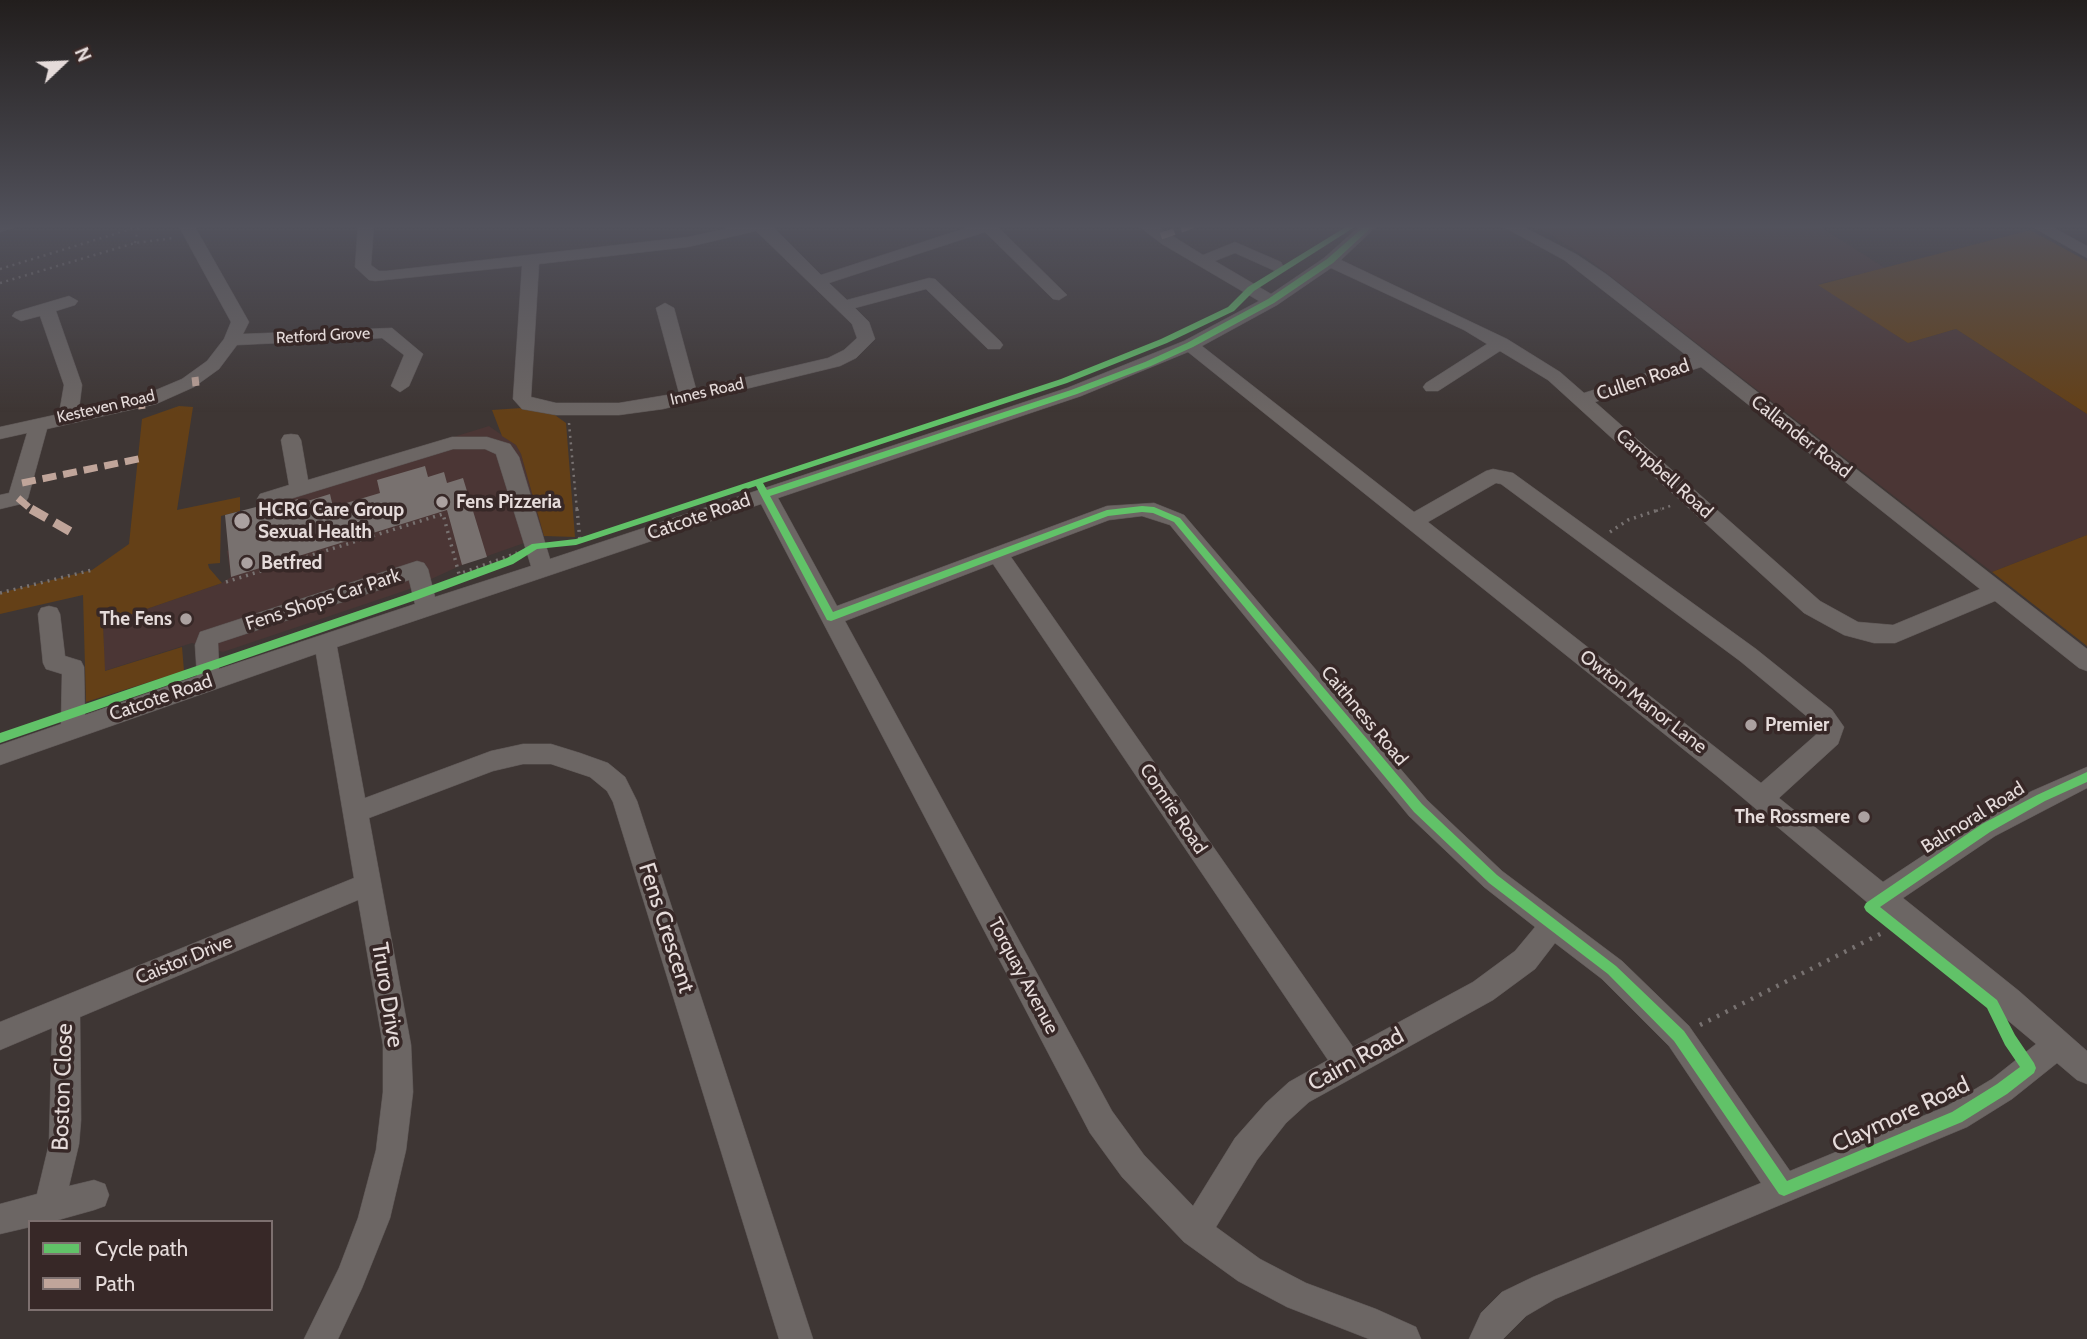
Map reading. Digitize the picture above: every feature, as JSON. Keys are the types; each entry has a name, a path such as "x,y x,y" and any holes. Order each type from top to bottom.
{"street":[{"path":"221,287 240,322 232,340"},
{"name":"Innes Road","path":"529,287 522,399 529,405 556,409 619,409 689,396 834,362 850,354 866,339 865,330 825,287"},
{"path":"843,306 909,287"},
{"path":"935,287 994,345"},
{"path":"1051,287 1059,295"},
{"path":"1250,287 1272,301"},
{"name":"Catcote Road","path":"0,755 326,643 425,600 543,571 1074,392 1190,345 1272,301 1292,287"},
{"name":"Campbell Road","path":"1385,287 1501,343 1554,376 1812,607 1852,629 1874,634 1895,634 1997,591"},
{"name":"Callander Road","path":"1610,287 2087,662"},
{"path":"21,316 68,301"},
{"path":"46,308 73,385 68,417"},
{"path":"665,308 689,396"},
{"name":"Retford Grove","path":"232,340 386,332 414,354 400,386"},
{"name":"Kesteven Road","path":"0,433 149,400 188,383 213,365 232,340"},
{"path":"1434,388 1501,343"},
{"name":"Owton Manor Lane","path":"1190,345 1762,798 2087,1070"},
{"name":"Cullen Road","path":"1582,400 1704,360"},
{"name":"Kesteven Road","path":"0,502 18,498 39,423"},
{"path":"291,440 300,489"},
{"path":"267,499 452,443 487,443 503,449 509,457 543,571"},
{"path":"1414,521 1493,476 1500,476 1594,541 1748,655 1824,717 1832,727 1830,737 1762,798"},
{"name":"Torquay Avenue","path":"766,494 1101,1122 1133,1166 1195,1231 1249,1270 1297,1296 1377,1325 1404,1339"},
{"name":"Caithness Road","path":"831,617 1116,510 1154,510 1177,520 1418,807 1457,847 1552,926 1612,970 1679,1036 1784,1189"},
{"name":"Comrie Road","path":"998,555 1348,1064"},
{"name":"Fens Shops Car Park","path":"209,681 206,645 208,638 416,569 425,600"},
{"path":"49,614 54,663 73,667 73,728"},
{"name":"Truro Drive","path":"321,1339 351,1277 373,1218 391,1150 398,1092 397,1045 326,643"},
{"name":"Fens Crescent","path":"356,812 491,761 523,754 551,754 571,760 600,770 616,784 625,801 796,1339"},
{"name":"Balmoral Road","path":"1882,897 1986,828 2040,798 2087,777"},
{"name":"Caistor Drive","path":"0,1037 368,884"},
{"name":"Cairn Road","path":"1195,1231 1246,1149 1276,1113 1299,1092 1483,991 1525,960 1552,926"},
{"name":"Boston Close","path":"49,1207 64,1144 66,1121 66,1009"},
{"name":"Claymore Road","path":"1486,1339 1493,1325 1514,1304 1544,1288 1956,1117 2002,1089 2058,1044"},
{"path":"1,1219 94,1195"}],"path":[{"path":"569,421 580,541"},
{"path":"1594,541 1628,520 1692,499"},
{"path":"226,582 443,514 458,574 535,546"},
{"path":"425,600 510,561 535,546"},
{"path":"0,593 92,570"},
{"path":"1679,1036 1894,927 1870,907 1882,897"}],"shaded area":[{"path":"1625,287 1824,287 1908,343 1956,329 2087,414 2087,535 1992,572"},
{"path":"1822,287 2087,287 2087,414 1956,329 1908,343"},
{"path":"179,406 193,407 177,510 240,497 240,511 221,516 220,563 208,564 222,583 103,624 105,671 182,647 184,671 86,702 83,595 0,614 0,593 92,570 129,544 142,419"},
{"path":"522,408 552,413 566,423 575,537 544,536 521,454 516,445 502,436 492,410"},
{"path":"489,426 516,445 521,454 544,536 462,565 407,590 223,652 192,643 104,671 103,624 222,583 231,577 227,551 274,536 266,495"},
{"path":"2087,535 2087,646 1992,572"}],"building":[{"path":"425,466 428,477 444,472 447,483 463,478 487,557 462,565 447,510 231,577 225,515 256,507 268,509 298,499 298,504 330,494 333,507 380,493 377,480"}],"marked path":[{"path":"195,377 196,386"},
{"path":"141,401 142,409"},
{"path":"22,483 143,458"},
{"path":"18,498 39,516 71,532"}],"cycle path":[{"path":"0,738 409,598 510,561 535,546 576,542 1064,381 1164,341 1231,309 1253,287"},
{"path":"766,494 1074,392 1148,364 1190,345 1291,287"},
{"path":"758,482 831,617 1107,513 1154,510 1177,520 1418,808 1493,879 1612,970 1679,1036 1784,1189 1957,1117 2002,1089 2029,1068 2010,1040 1992,1004 1870,907 1986,828 2087,777"}],"place":[{"name":"Fens Pizzeria","path":"442,502"},
{"name":"HCRG Care Group Sexual Health","path":"242,521"},
{"name":"Betfred","path":"247,563"},
{"name":"The Fens","path":"186,619"},
{"name":"Premier","path":"1751,725"},
{"name":"The Rossmere","path":"1864,817"}]}
